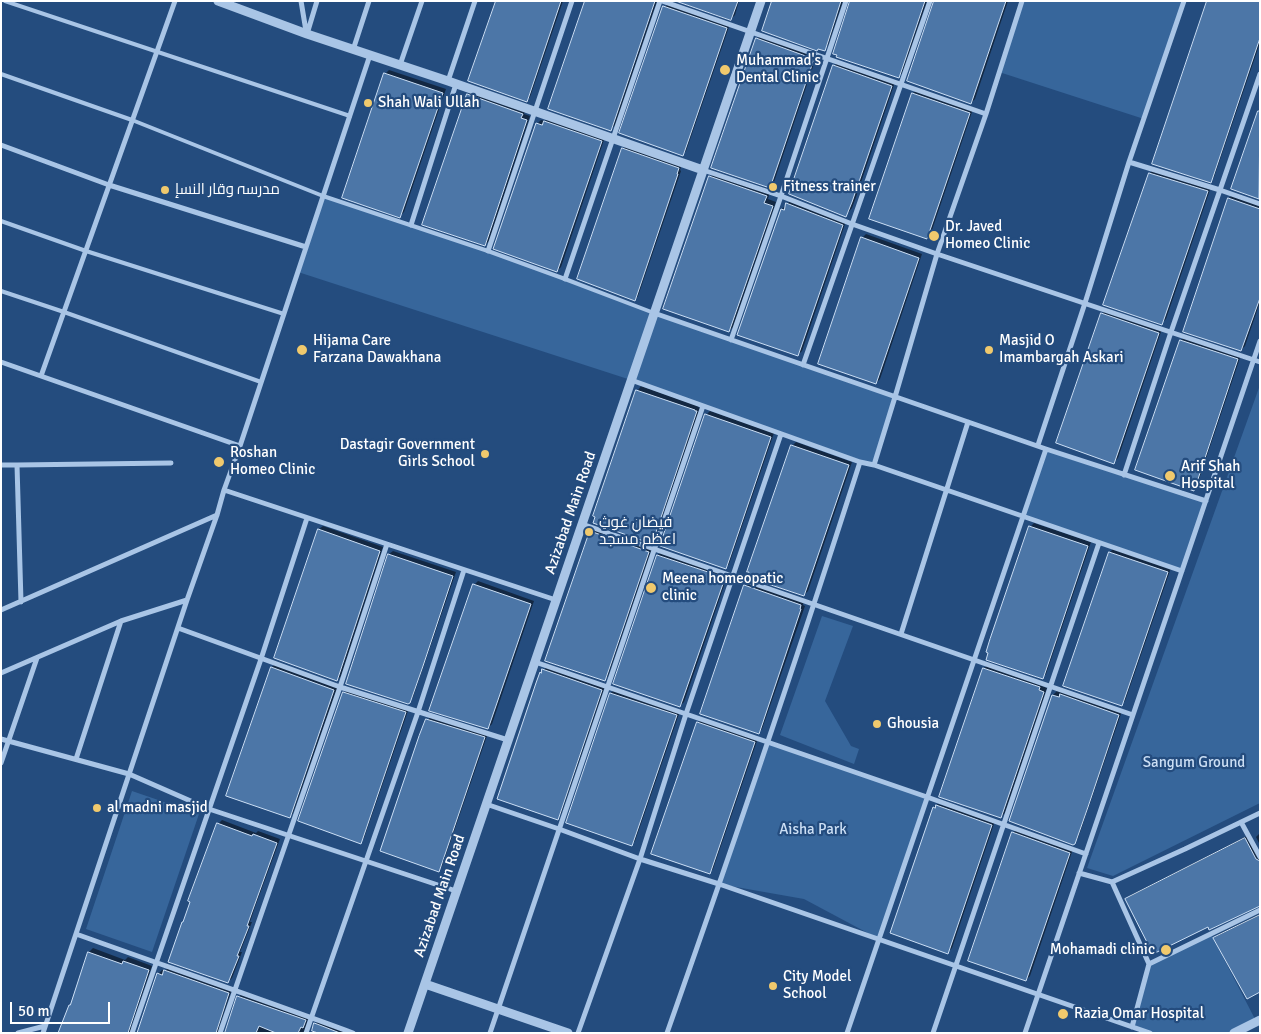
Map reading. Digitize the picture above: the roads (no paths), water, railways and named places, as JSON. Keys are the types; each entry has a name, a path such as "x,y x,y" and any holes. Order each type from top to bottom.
{"street":[{"path":"41,376 175,1"},
{"path":"218,1 370,56 452,82 781,196 852,224 937,254 1260,362"},
{"path":"301,1 307,34"},
{"path":"307,34 317,1"},
{"path":"353,50 369,1"},
{"path":"400,66 422,1"},
{"path":"411,225 475,1"},
{"path":"488,251 572,1"},
{"path":"566,279 661,1 986,114"},
{"name":"Azizabad Main Road","path":"408,1033 761,1"},
{"path":"731,340 846,1"},
{"path":"803,365 930,1"},
{"path":"874,465 937,254 986,114 1022,1"},
{"path":"1038,445 1184,1"},
{"path":"43,1033 370,56"},
{"path":"1124,475 1260,74"},
{"path":"1,145 109,185 306,247"},
{"path":"1130,162 1260,204"},
{"path":"654,313 895,398 1206,501"},
{"path":"1025,1033 1260,341"},
{"path":"1,362 240,446"},
{"path":"631,380 860,462 874,465 1182,571"},
{"path":"490,1033 703,406"},
{"path":"900,634 968,422"},
{"path":"578,1033 640,859 686,714 781,434"},
{"path":"847,1033 1046,449"},
{"path":"667,1033 815,604 860,462"},
{"path":"1,465 171,463"},
{"path":"17,465 21,602"},
{"path":"224,490 556,600"},
{"path":"1,610 217,515"},
{"path":"132,1033 261,659 307,518"},
{"path":"582,524 1133,715"},
{"path":"933,1033 1099,543"},
{"path":"220,1033 340,687 387,544"},
{"path":"306,1033 418,712 464,570"},
{"path":"1,673 121,621 187,600"},
{"path":"76,759 121,621"},
{"path":"178,628 340,687 508,740"},
{"path":"1,763 37,658"},
{"path":"535,662 927,797 1086,854"},
{"path":"1,739 129,774 209,809 456,891"},
{"path":"486,804 640,859 719,884 1150,1033"},
{"path":"1079,873 1112,882 1260,813"},
{"path":"1241,822 1260,857"},
{"path":"1112,882 1148,964 1132,1027"},
{"path":"1148,964 1260,910"},
{"path":"76,934 353,1033"},
{"path":"425,984 568,1033"},
{"path":"1234,1033 1258,1023"},
{"path":"18,1033 45,1026"}],"lane":[{"path":"5,1 350,116"},
{"path":"1,74 132,120 323,196 488,251 654,313"},
{"path":"1,221 86,251 284,314"},
{"path":"1,291 261,382"}],"place":[{"name":"Muhammad's Dental Clinic","path":"725,70"},
{"name":"Shah Wali Ullah","path":"368,103"},
{"name":"Fitness trainer","path":"773,187"},
{"name":"مدرسہ وقار النسإ","path":"165,190"},
{"name":"Dr. Javed Homeo Clinic","path":"934,236"},
{"name":"Hijama Care Farzana Dawakhana","path":"302,350"},
{"name":"Masjid O Imambargah Askari","path":"989,350"},
{"name":"Dastagir Government Girls School","path":"485,454"},
{"name":"Roshan Homeo Clinic","path":"219,462"},
{"name":"Arif Shah Hospital","path":"1170,476"},
{"name":"فیضانِ غوثِ اعظم مسجد","path":"589,532"},
{"name":"Meena homeopatic clinic","path":"651,588"},
{"name":"Ghousia","path":"877,724"},
{"name":"al madni masjid","path":"97,808"},
{"name":"Mohamadi clinic","path":"1166,950"},
{"name":"City Model School","path":"773,986"},
{"name":"Razia Omar Hospital","path":"1063,1014"}],"park label":[{"name":"Sangum Ground","path":"1194,763"},
{"name":"Aisha Park","path":"813,830"}]}
